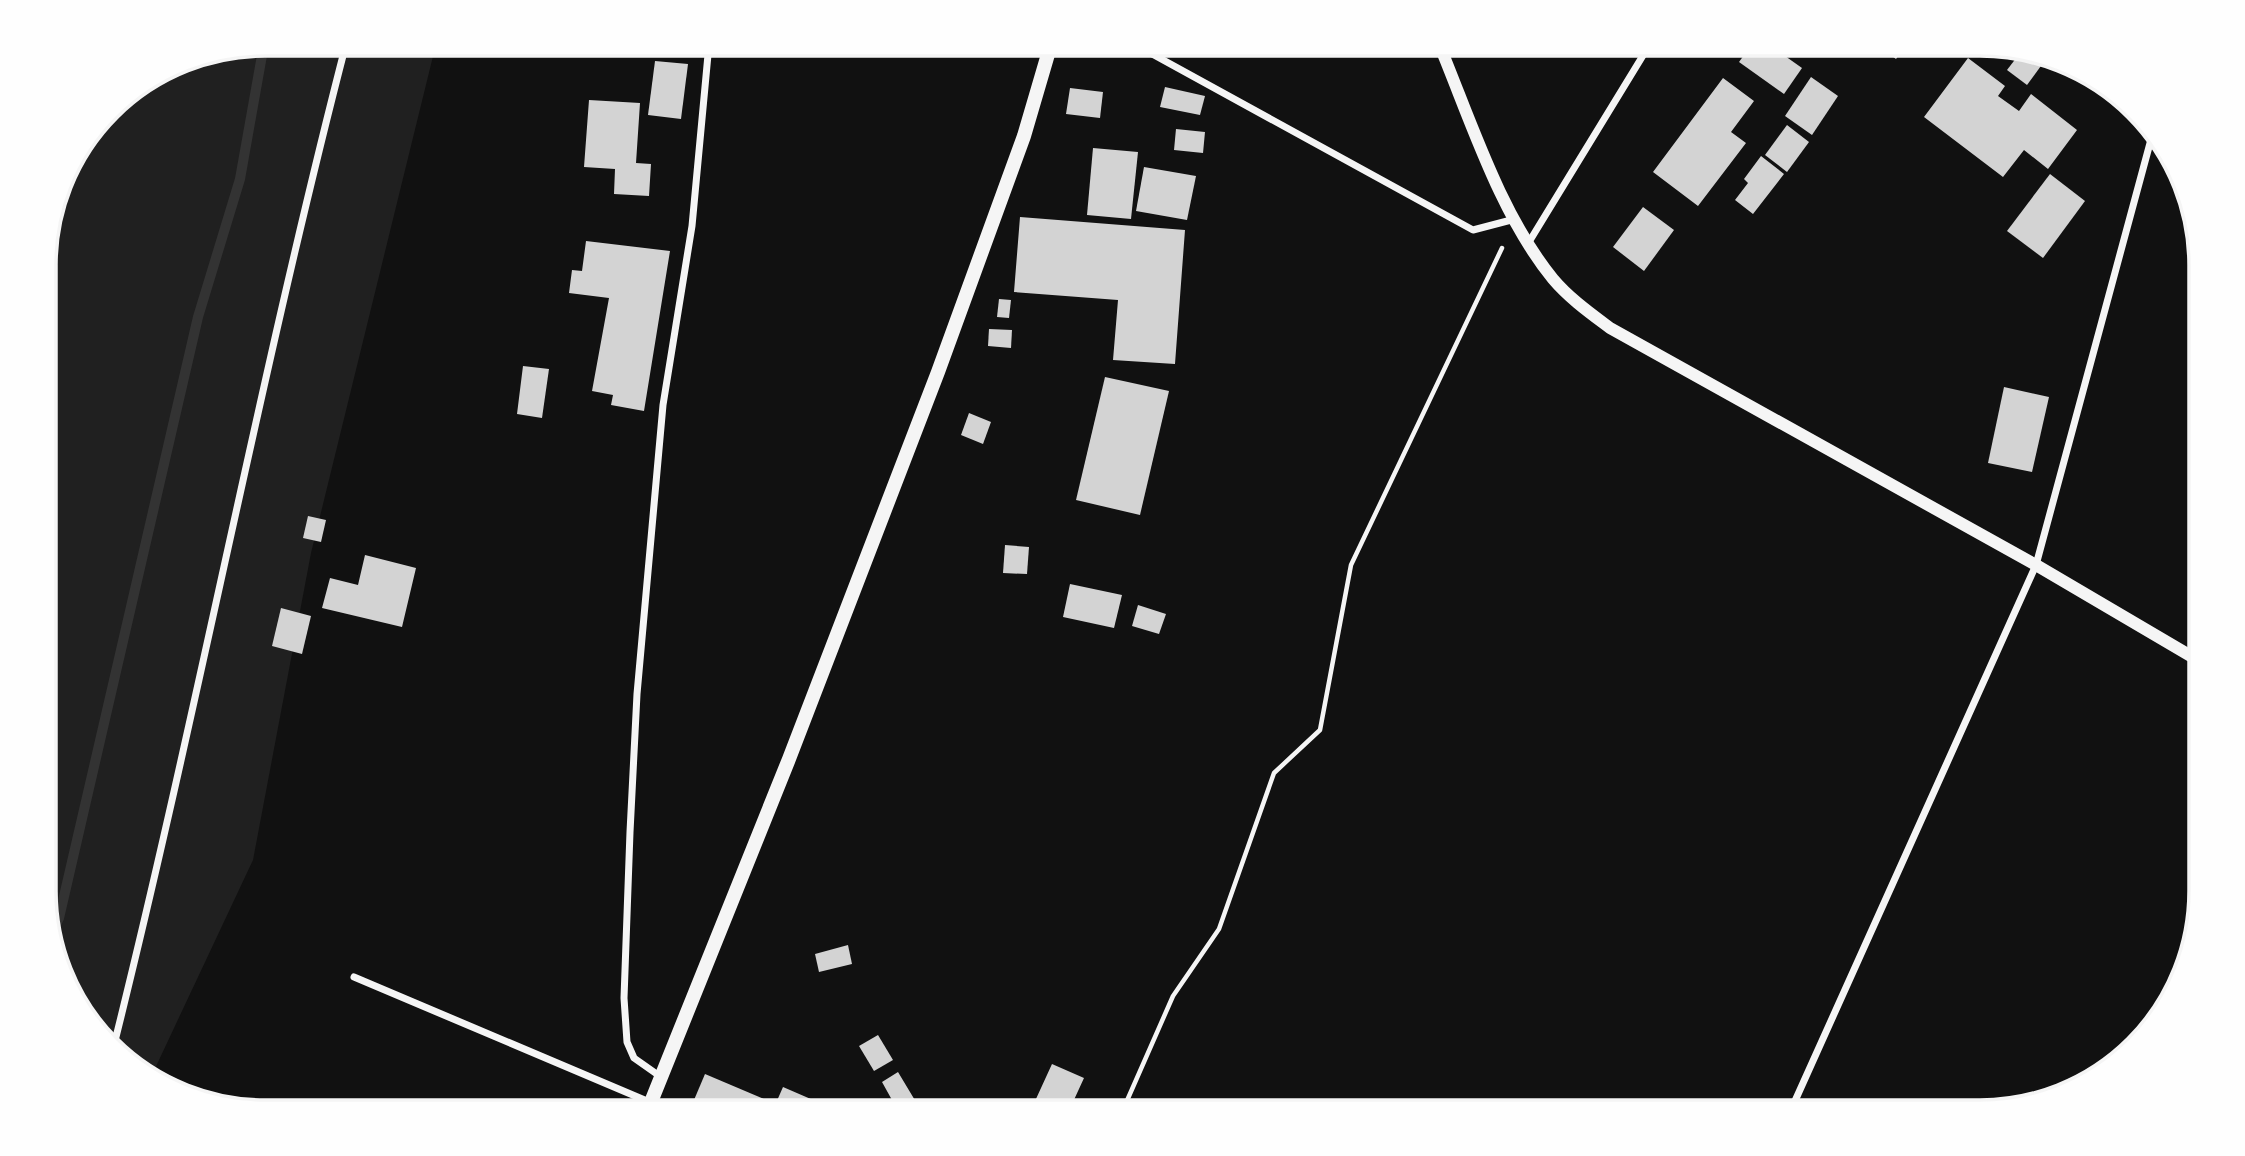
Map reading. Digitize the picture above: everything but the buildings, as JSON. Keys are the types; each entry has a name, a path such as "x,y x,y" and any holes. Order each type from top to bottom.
{"main road":[{"path":"652,1100 789,759 938,372 1024,136 1047,56"}],"street":[{"path":"116,1038 148,908 306,200 343,56"},
{"path":"661,1077 634,1059 626,1042 624,1025 635,736 663,405 692,226 708,56"},
{"path":"1156,56 1473,230 1515,219"},
{"path":"1444,56 1493,175 1515,219 1553,278 1580,306 1610,328 2036,565 2189,655"},
{"path":"1529,242 1643,56"},
{"path":"1795,1100 2036,565 2150,144"},
{"path":"354,976 633,1100"}],"path":[{"path":"1127,1100 1173,996 1219,929 1274,773 1320,730 1351,565 1515,219"}],"shaded area":[{"path":"265,56 433,56 311,553 253,860 155,1069 117,1039 84,996 63,945 58,918 56,251 63,211 84,160 108,127 149,91 198,67 224,60"}],"waterway":[{"path":"58,919 198,317 240,179 262,56"}]}
